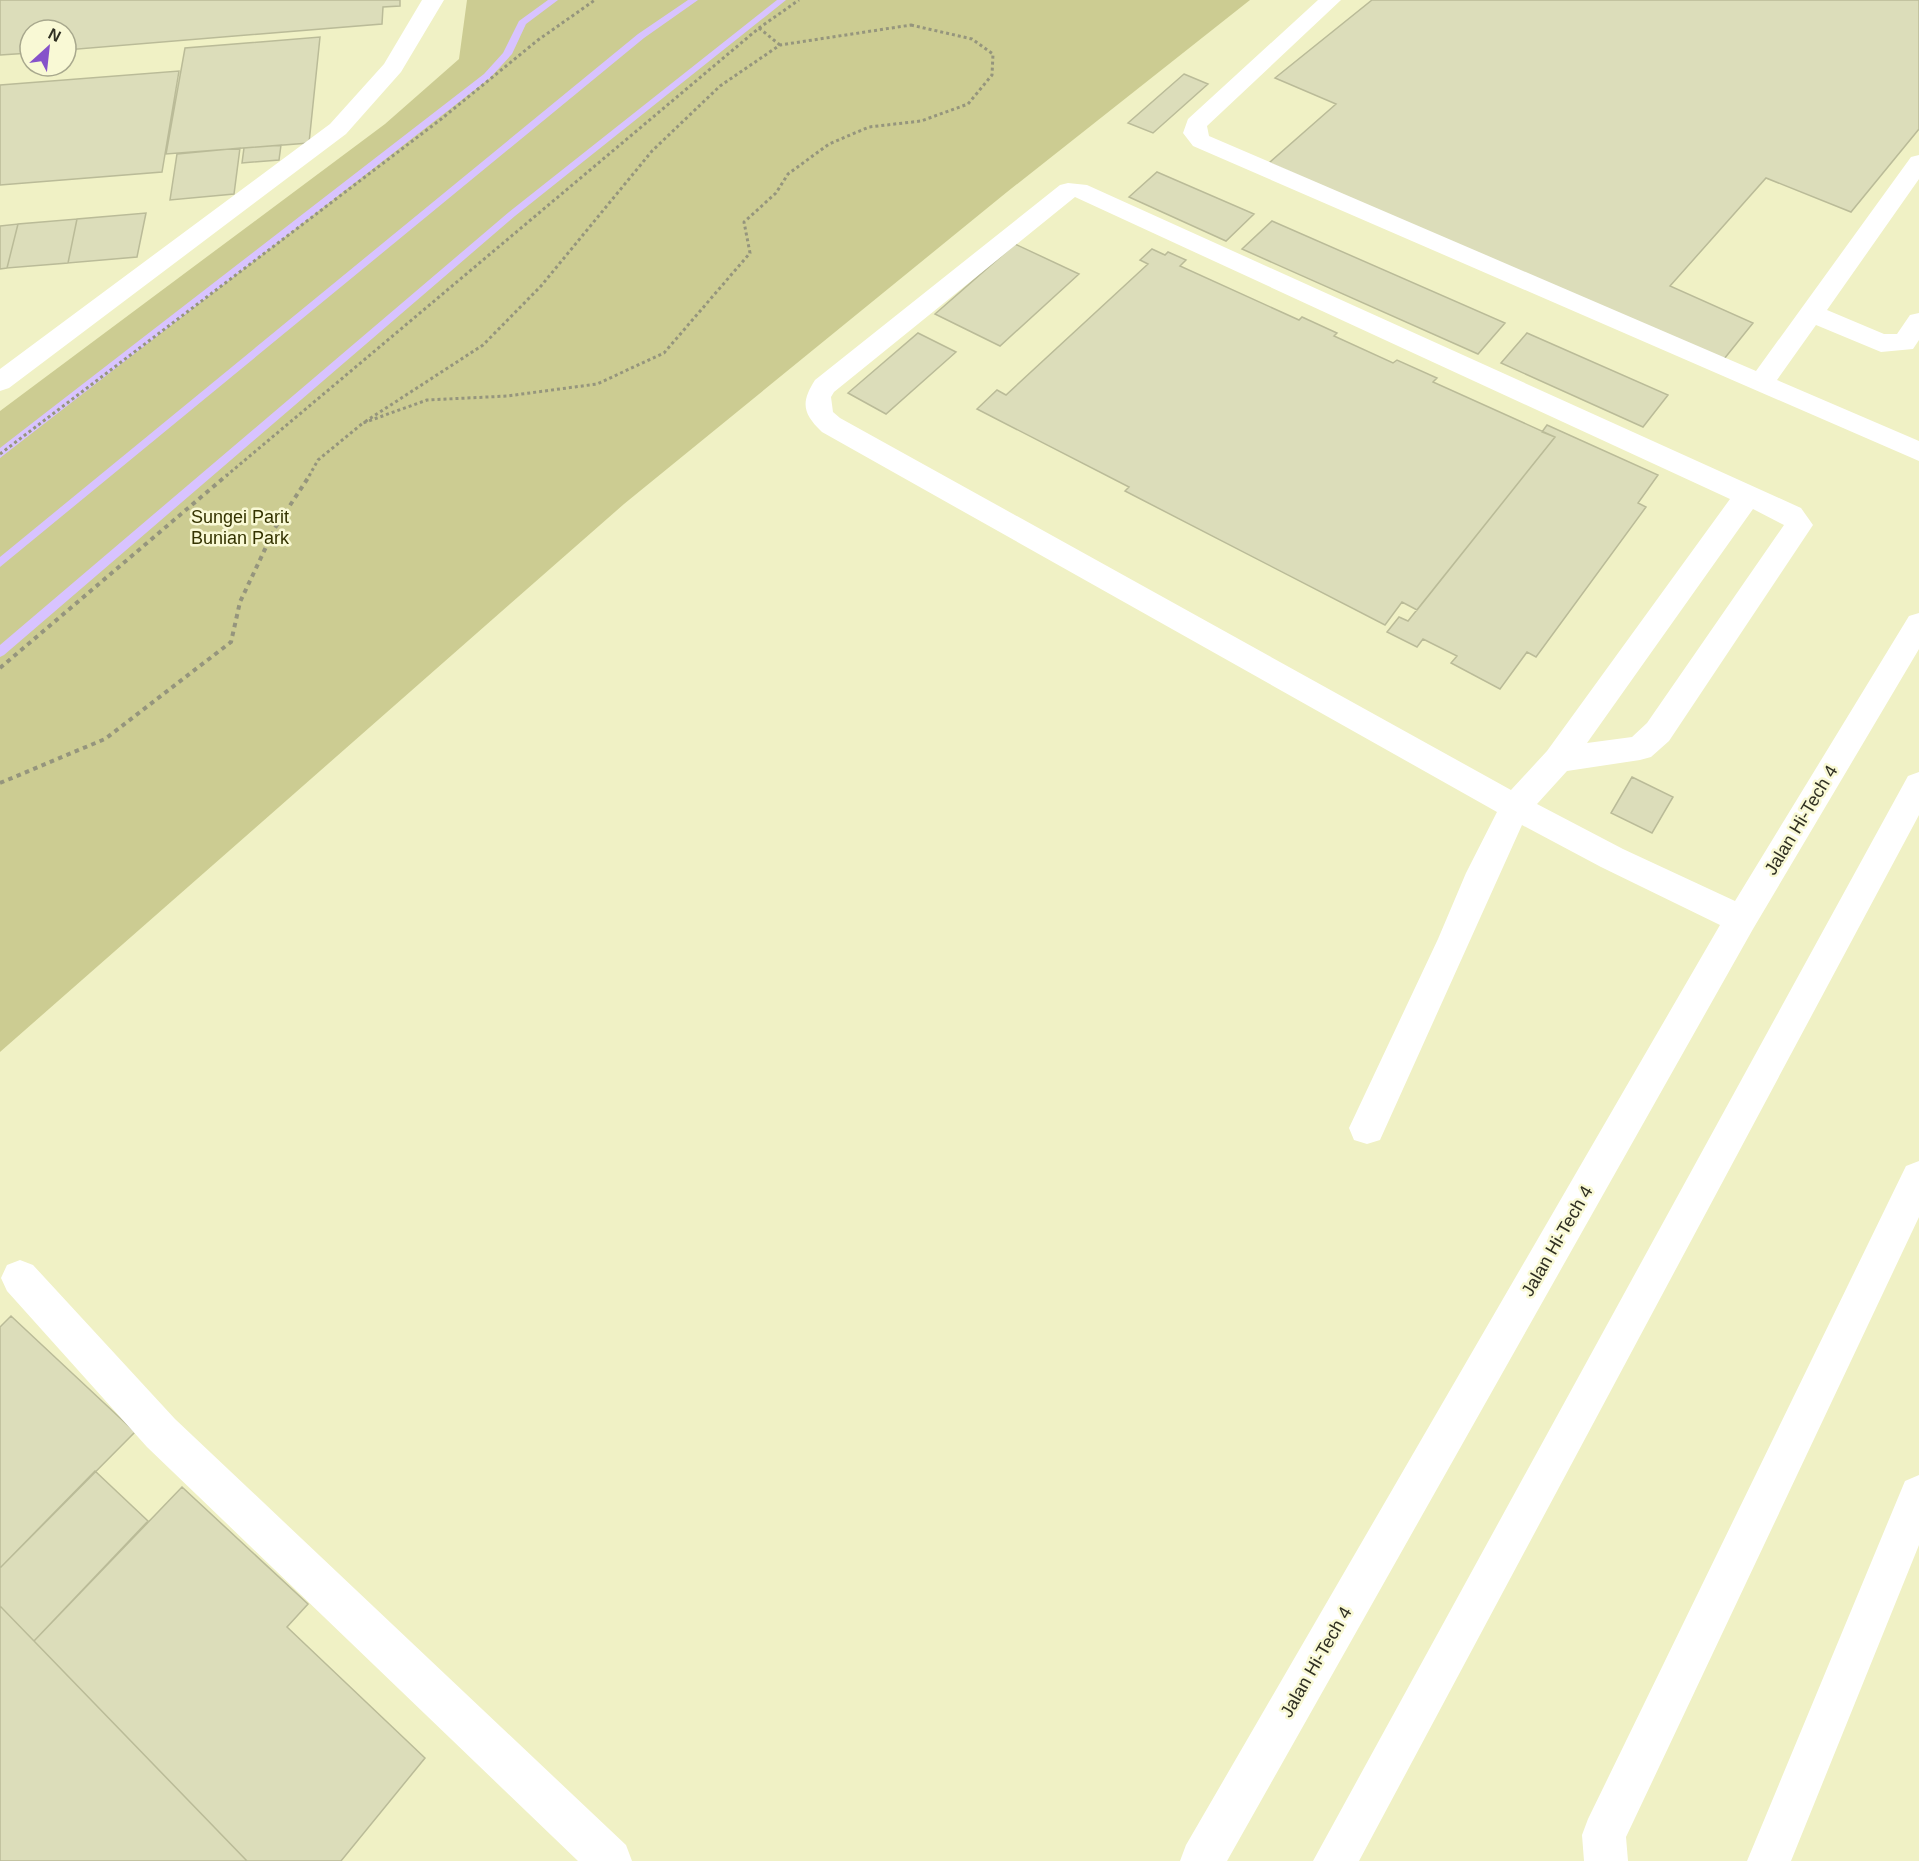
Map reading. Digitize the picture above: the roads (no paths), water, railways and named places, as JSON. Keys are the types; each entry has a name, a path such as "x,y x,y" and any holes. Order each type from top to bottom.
{"street":[{"path":"0,382 338,129 393,67 433,0"},
{"path":"1329,0 1196,124 1195,133 1201,141 1919,453"},
{"path":"1761,384 1919,162"},
{"path":"1558,760 1640,748 1658,732 1799,525 1791,515 1078,190 1068,190 824,386 818,397 820,415 831,425 1515,807 1611,858 1741,919"},
{"path":"1813,314 1881,343 1892,345 1904,343 1919,321"},
{"path":"1367,1128 1455,939 1482,873 1515,807 1558,760 1748,495"},
{"name":"Jalan Hi-Tech 4","path":"1202,1861 1741,919 1919,624"},
{"path":"1335,1861 1919,785"},
{"path":"1606,1861 1604,1835 1919,1178"},
{"path":"20,1278 161,1433 610,1861"},
{"path":"1769,1861 1919,1495"}],"waterway":[{"path":"0,454 487,76 507,54 522,23 554,0"},
{"path":"0,563 641,36 694,0"},
{"path":"0,652 512,214 782,0"}],"park label":[{"name":"Sungei Parit Bunian Park","path":"240,527"}]}
